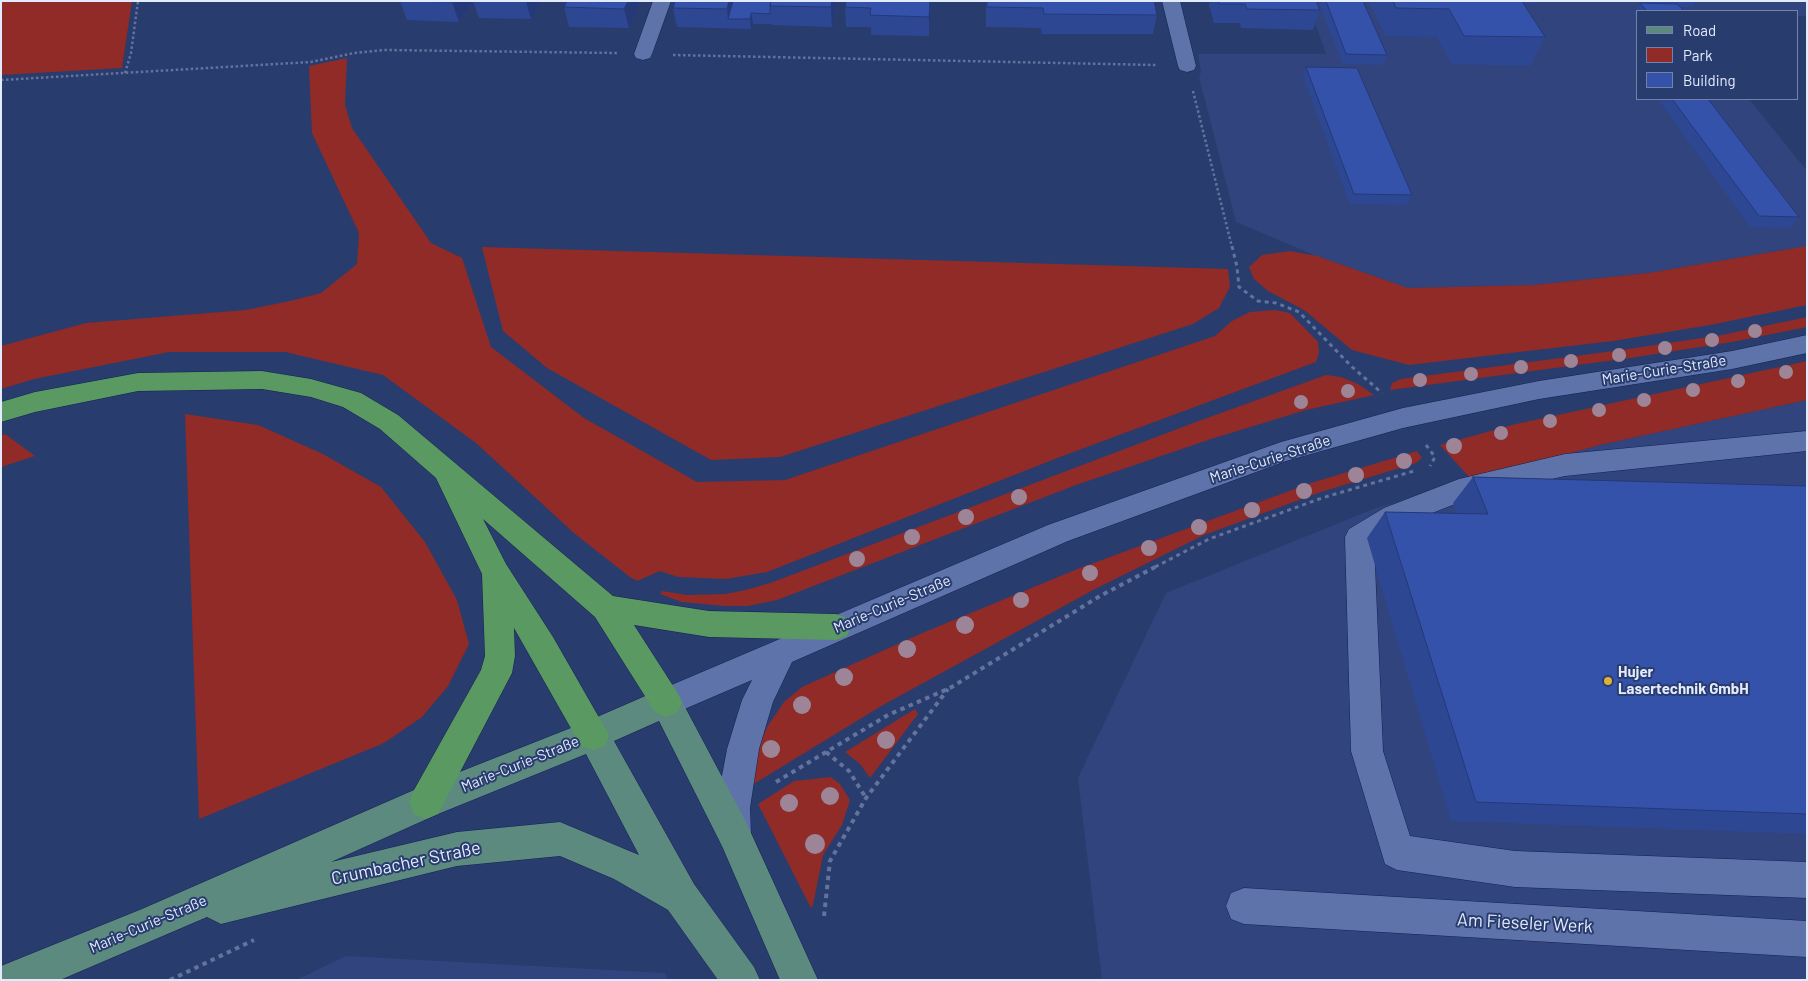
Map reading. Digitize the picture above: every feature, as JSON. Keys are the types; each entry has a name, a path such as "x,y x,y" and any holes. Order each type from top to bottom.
{"highway":[{"path":"1,412 35,402 138,382 262,380 310,388 352,400 389,422 606,608 666,702"},
{"path":"444,468 496,573 593,735"},
{"path":"426,802 496,673 500,656 496,573"},
{"path":"606,608 709,624 836,627"}],"main road":[{"name":"Marie-Curie-Straße","path":"14,980 152,923 426,802 593,735 666,702"},
{"path":"666,702 734,834 799,980"},
{"name":"Crumbacher Straße","path":"593,735 681,897 742,980"},
{"name":"Crumbacher Straße","path":"152,923 457,849 560,839 626,867 681,897"}],"street":[{"path":"643,54 662,1"},
{"path":"1171,1 1187,66"},
{"name":"Marie-Curie-Straße","path":"666,702 781,653 836,627 1058,533 1281,452 1403,418 1539,390 1732,360 1807,344"},
{"path":"1807,441 1565,465 1469,487 1394,516 1360,537 1367,751 1397,852 1515,869 1807,880"},
{"path":"734,834 734,808 742,749 758,700 781,653"},
{"name":"Am Fieseler Werk","path":"1244,906 1807,939"}],"path":[{"path":"125,73 131,54 138,1"},
{"path":"1,80 311,62 354,53 385,50 1187,66 1237,267 1238,287 1258,301 1276,303 1299,312 1351,366"},
{"path":"772,785 888,715 950,688 1100,596 1209,539 1322,498 1420,470"},
{"path":"824,916 830,861 866,798 950,688"},
{"path":"826,752 849,771 866,798"}],"shaded area":[{"path":"1307,1 1807,1 1807,16 1798,16 1798,10 1636,10 1636,100 1750,100 1807,171 1807,246 1648,273 1534,285 1408,288 1316,256 1236,222 1199,77 1201,72 1198,54 1326,54"},
{"path":"1807,400 1807,980 1102,980 1078,778 1166,593 1376,508 1604,444"},
{"path":"346,956 665,973 668,980 296,980"}],"green space":[{"path":"1,1 132,1 122,68 1,75"},
{"path":"347,58 345,105 352,128 431,243 462,258 491,347 584,418 697,482 785,480 1215,336 1232,321 1250,312 1275,310 1290,313 1318,342 1319,352 1316,362 1060,457 767,572 726,579 678,577 660,571 637,581 575,534 476,443 383,375 285,352 169,352 34,379 1,389 1,346 86,323 246,310 290,301 321,293 357,264 359,233 312,133 309,66"},
{"path":"1807,246 1807,305 1710,325 1613,341 1409,365 1352,350 1304,310 1268,291 1254,279 1249,267 1262,255 1290,251 1317,256 1408,288 1534,285 1648,273"},
{"path":"482,247 1228,269 1230,287 1219,308 1193,324 780,457 711,460 547,368 503,331"},
{"path":"1807,317 1807,327 1732,342 1630,358 1390,390 1392,383 1401,379 1722,335"},
{"path":"1807,361 1807,400 1604,444 1472,480 1440,445 1516,424"},
{"path":"1326,375 1341,377 1358,384 1374,395 1306,410 1211,439 1076,485 777,600 748,606 724,606 682,602 660,594 662,591 687,595 725,594 773,582 1196,422"},
{"path":"185,414 258,425 323,454 381,487 425,542 457,600 469,644 448,686 422,717 384,743 199,819"},
{"path":"5,434 35,456 1,467 1,436"},
{"path":"1417,451 1422,458 1416,463 1318,493 1204,535 1095,589 883,705 752,785 756,754 767,727 784,702 802,687 920,634 1080,568 1311,483"},
{"path":"915,709 918,714 870,778 860,764 845,752"},
{"path":"831,777 840,784 850,800 842,825 823,855 811,908 758,804 794,781"}],"building":[{"path":"420,1 453,1 452,2"},
{"path":"567,1 628,1 624,9 564,7"},
{"path":"675,1 729,1 727,9 673,8"},
{"path":"733,1 771,1 770,14 751,13 750,19 728,19"},
{"path":"771,1 832,1 831,7 770,6"},
{"path":"846,1 930,1 929,17 870,15 871,8 845,7"},
{"path":"987,1 1154,1 1157,15 1044,14 1043,8 987,7"},
{"path":"1218,1 1316,1 1320,10 1247,9 1245,4 1219,4"},
{"path":"1326,1 1363,1 1387,55 1346,54"},
{"path":"1393,1 1522,1 1545,37 1464,36 1449,9 1396,8"},
{"path":"1640,3 1677,4 1683,10 1646,10"},
{"path":"1306,67 1357,68 1412,195 1354,194"},
{"path":"1673,100 1709,100 1799,217 1759,216"},
{"name":"Hujer Lasertechnik GmbH","path":"1473,477 1807,486 1807,814 1476,802 1385,512 1488,514"}],"place":[{"name":"Hujer Lasertechnik GmbH","path":"1608,681"}]}
